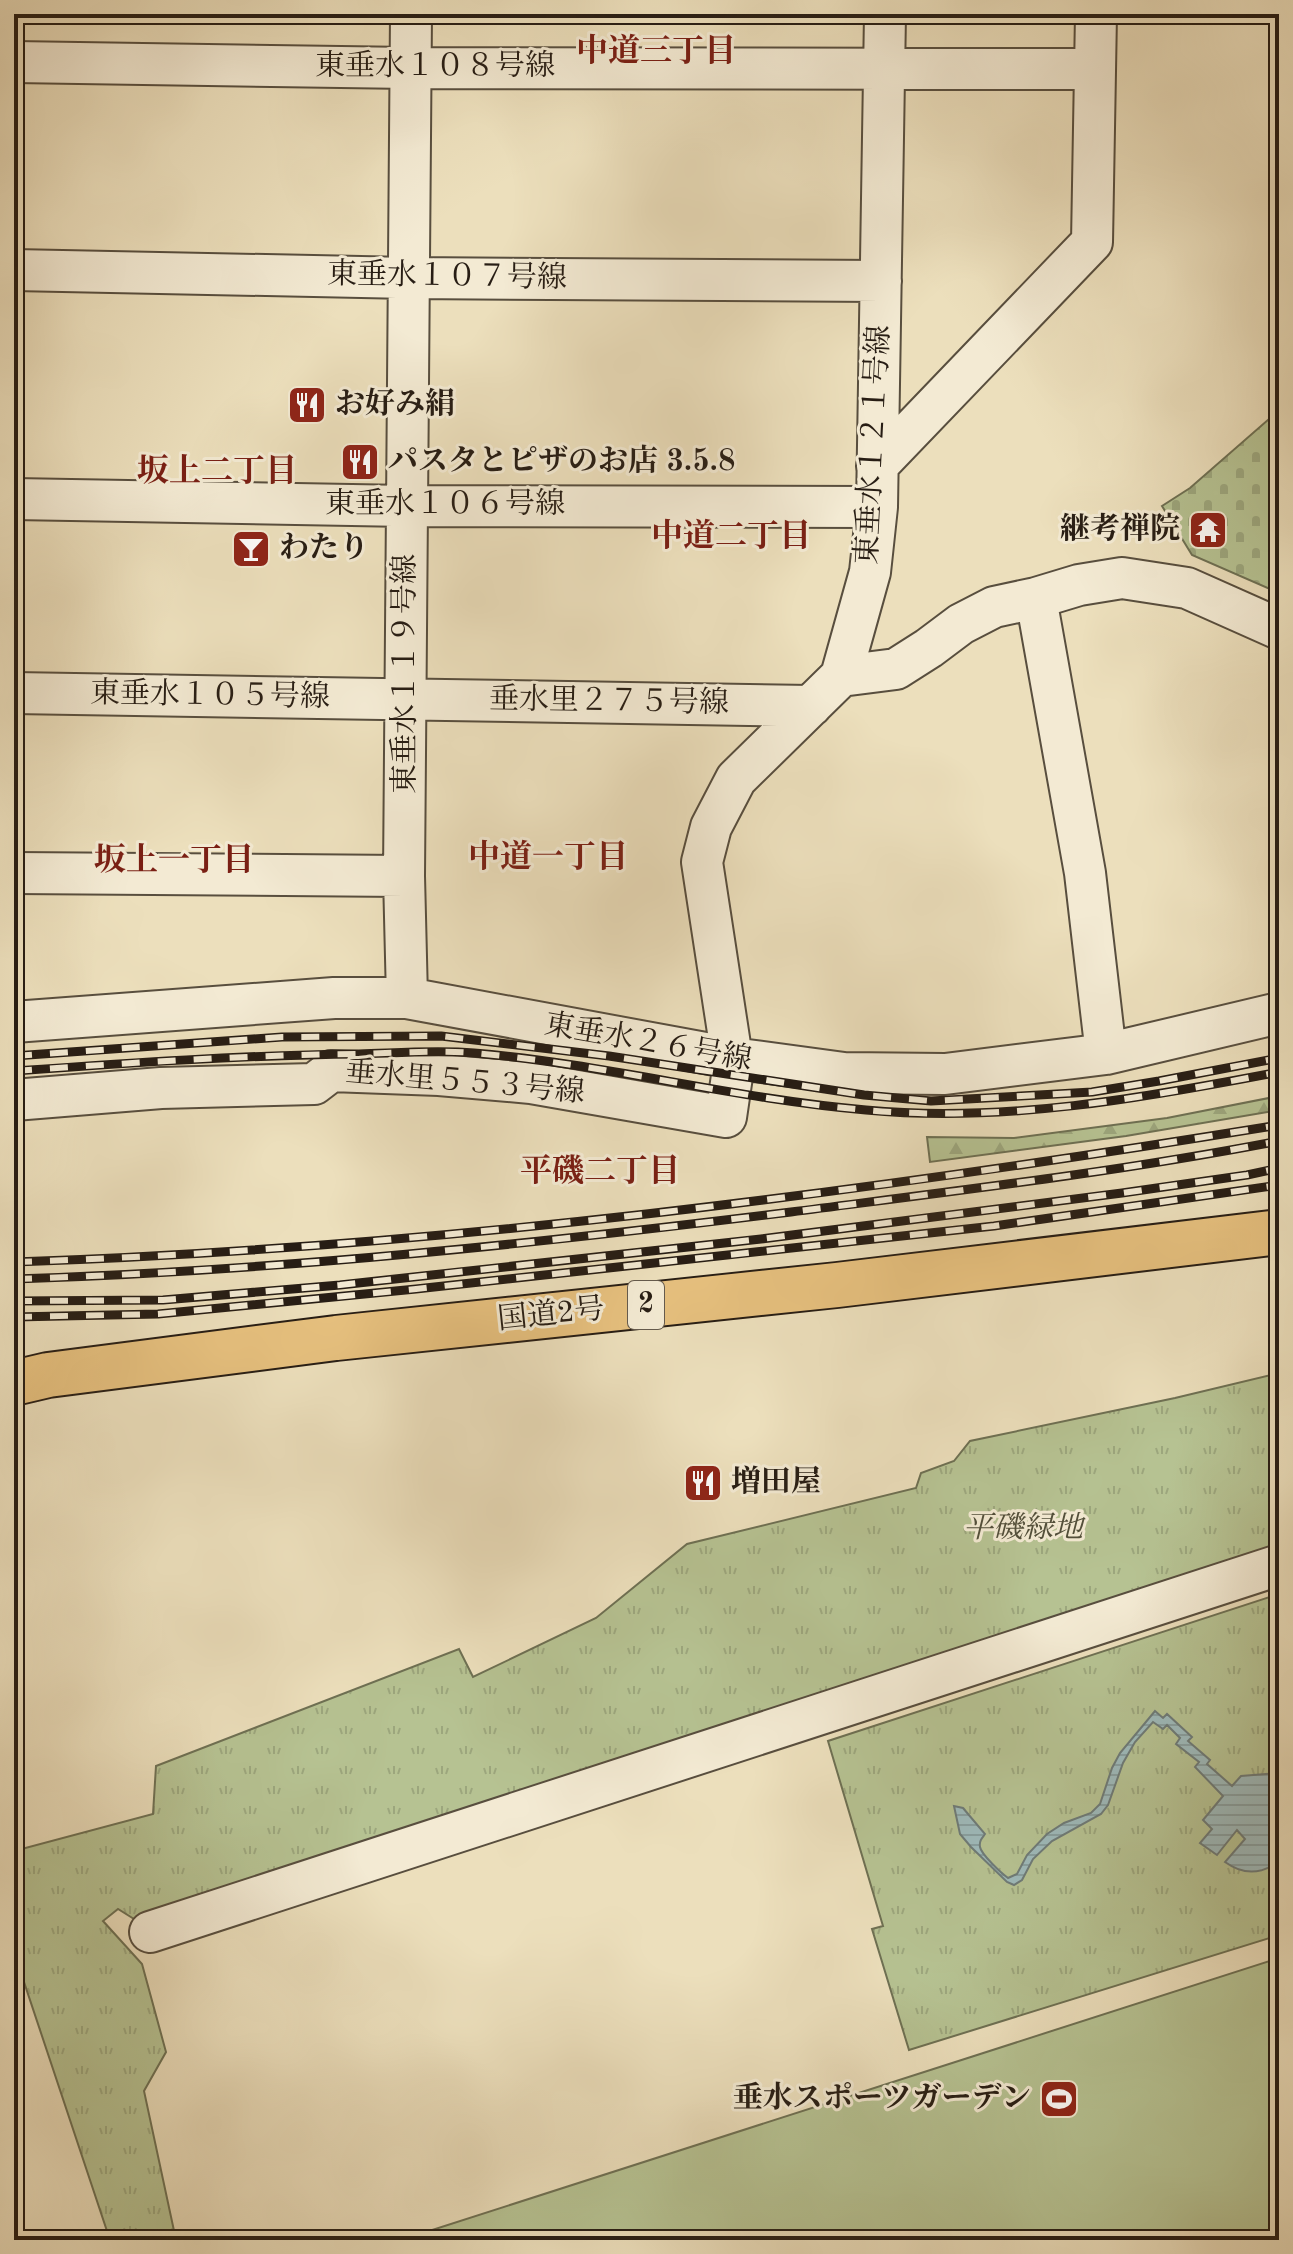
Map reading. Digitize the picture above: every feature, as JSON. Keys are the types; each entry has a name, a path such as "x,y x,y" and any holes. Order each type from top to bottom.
{"highway":[{"name":"国道2号","path":"14,1383 48,1375 336,1338 821,1287 1279,1232"}],"street":[{"name":"東垂水１１９号線","path":"407,998 404,876 411,14"},
{"name":"東垂水１２１号線","path":"726,1117 732,1058 702,862 711,827 736,779 841,676 870,572 877,507 885,14"},
{"path":"877,466 1092,242 1096,14"},
{"name":"東垂水１０８号線","path":"14,62 410,68 1095,69"},
{"name":"東垂水１０７号線","path":"14,270 409,278 881,281"},
{"name":"東垂水１０６号線","path":"14,499 407,506 877,507"},
{"path":"841,676 896,669 961,624 994,607 1079,585 1122,578 1187,588 1279,629"},
{"path":"1036,598 1085,873 1106,1054"},
{"name":"東垂水１０５号線","path":"14,693 406,699"},
{"name":"垂水里２７５号線","path":"406,699 811,706"},
{"path":"14,873 404,876"},
{"name":"東垂水２６号線","path":"14,1022 334,998 407,998 732,1058 844,1073 945,1074 1106,1054 1279,1013"},
{"name":"垂水里５５３号線","path":"14,1100 161,1088 314,1084 331,1071 439,1075 531,1083 726,1117"},
{"path":"150,1932 1279,1565"}],"green space":[{"name":"継考禅院","path":"1269,419 1279,421 1279,593 1192,555 1162,506 1190,488"},
{"path":"1279,1096 1279,1110 1126,1136 930,1162 927,1137 1014,1138 1167,1118"},
{"name":"平磯緑地","path":"1279,1373 1279,1547 134,1919 118,1909 103,1921 142,1964 166,2052 144,2091 176,2240 110,2240 14,1952 14,1851 153,1814 156,1766 459,1649 473,1677 596,1618 687,1544 916,1488 921,1473 954,1461 970,1441"},
{"path":"1279,1594 1279,1935 909,2050 872,1929 883,1926 828,1741"},
{"name":"垂水スポーツガーデン","path":"1279,1958 1279,2240 401,2240"}],"water":[{"path":"1155,1711 1163,1718 1167,1714 1192,1737 1188,1741 1210,1760 1207,1764 1232,1786 1241,1776 1279,1773 1278,1862 1252,1872 1225,1862 1245,1839 1237,1830 1217,1855 1200,1843 1212,1829 1203,1820 1223,1796 1195,1767 1199,1762 1176,1744 1180,1738 1167,1725 1163,1729 1153,1722 1135,1742 1123,1763 1108,1805 1101,1814 1052,1841 1033,1859 1022,1880 1014,1885 1007,1882 960,1834 954,1806 963,1808 985,1834 980,1847 992,1863 1008,1878 1017,1874 1027,1855 1047,1834 1064,1823 1091,1813 1100,1804 1120,1753"}],"railway":[{"path":"14,1056 282,1037 441,1036 609,1056 864,1095 931,1101 1092,1092 1279,1058"},
{"path":"14,1071 230,1058 460,1052 573,1065 817,1105 918,1113 1022,1111 1074,1106 1279,1072"},
{"path":"14,1262 332,1244 648,1214 964,1173 1279,1125"},
{"path":"14,1279 306,1263 597,1235 1036,1180 1279,1141"},
{"path":"14,1301 163,1300 340,1285 761,1239 1122,1193 1279,1168"},
{"path":"14,1317 158,1314 416,1289 994,1226 1279,1185"}],"place":[{"name":"お好み絹","path":"307,405"},
{"name":"パスタとピザのお店 3.5.8","path":"360,462"},
{"name":"継考禅院","path":"1208,530"},
{"name":"わたり","path":"251,549"},
{"name":"増田屋","path":"703,1483"},
{"name":"垂水スポーツガーデン","path":"1059,2099"}],"district":[{"name":"中道三丁目","path":"656,53"},
{"name":"坂上二丁目","path":"217,473"},
{"name":"中道二丁目","path":"731,538"},
{"name":"中道一丁目","path":"548,859"},
{"name":"坂上一丁目","path":"174,862"},
{"name":"平磯二丁目","path":"600,1173"}]}
